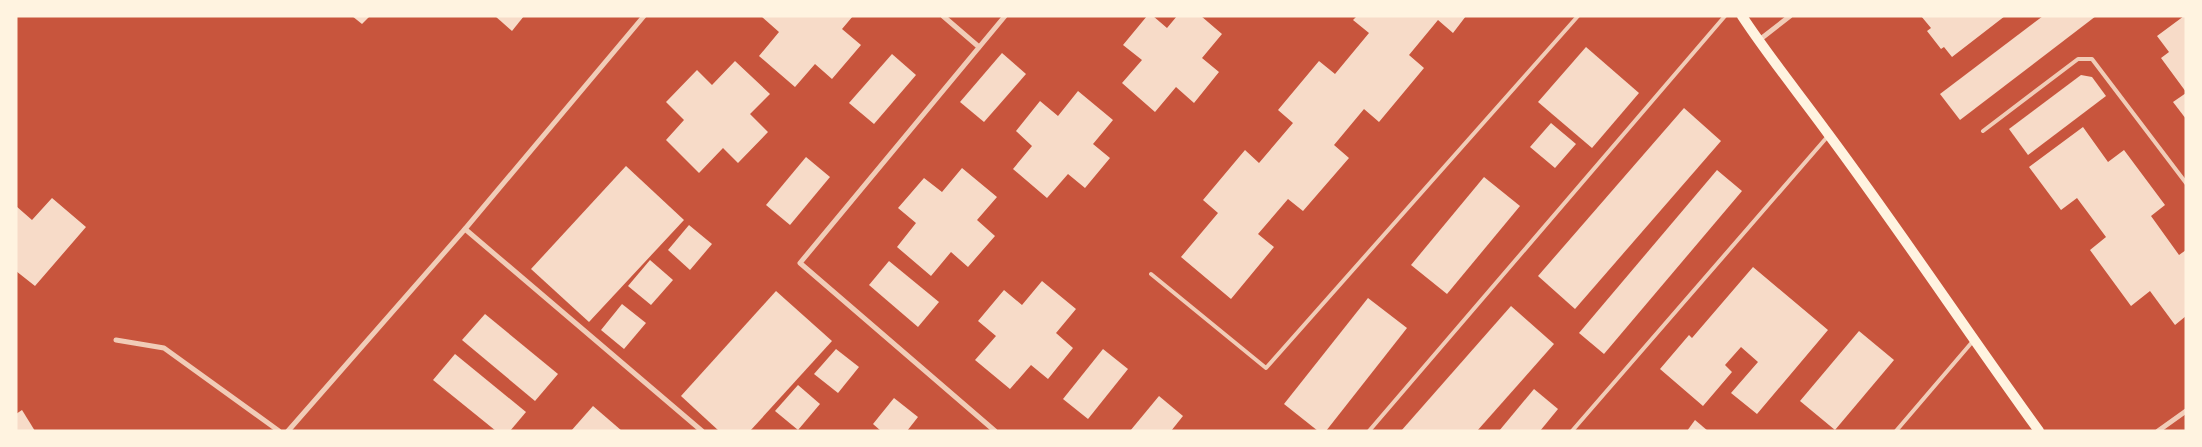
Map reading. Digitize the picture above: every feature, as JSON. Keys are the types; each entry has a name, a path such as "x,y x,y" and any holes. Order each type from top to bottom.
{"main road":[{"path":"1742,16 1758,41 1830,135 2039,431"}],"street":[{"path":"288,431 465,230 644,16"},
{"path":"943,16 978,47"},
{"path":"995,431 800,263 1005,16"},
{"path":"1758,41 1790,16"},
{"path":"465,230 702,431"},
{"path":"116,340 164,348 279,431"},
{"path":"2158,431 2186,411"}],"lane":[{"path":"1151,274 1266,368 1578,16"},
{"path":"1369,431 1726,16"},
{"path":"1983,131 2078,59 2092,58 2186,183"},
{"path":"1572,431 1830,135"},
{"path":"1896,431 1974,341"}],"building":[{"path":"352,16 370,16 362,24"},
{"path":"495,16 524,16 512,31"},
{"path":"761,16 853,16 842,29 861,45 832,79 815,64 795,87 759,56 779,32"},
{"path":"1147,16 1153,16 1167,28 1177,16 1201,16 1222,34 1202,58 1219,72 1194,103 1176,87 1155,112 1122,83 1142,60 1123,45"},
{"path":"1357,16 1466,16 1453,33 1438,20 1409,55 1424,68 1379,122 1364,109 1334,145 1349,158 1303,211 1288,199 1258,234 1274,247 1231,299 1181,257 1218,213 1203,200 1245,150 1259,163 1293,123 1278,110 1319,61 1335,74 1369,33 1353,20"},
{"path":"1921,16 2005,16 1952,57 1944,47 1941,49 1927,31 1931,28"},
{"path":"2043,16 2096,16 1960,120 1940,94"},
{"path":"2186,16 2186,92 2161,58 2169,52 2157,36"},
{"path":"1586,47 1639,93 1592,148 1538,102"},
{"path":"1002,53 1026,74 984,122 960,102"},
{"path":"892,54 916,75 874,124 849,103"},
{"path":"735,61 770,94 750,114 768,132 738,163 723,148 699,173 666,140 684,120 666,102 697,70 712,85"},
{"path":"2081,75 2092,77 2106,96 2028,155 2009,129"},
{"path":"1078,91 1113,120 1093,144 1110,158 1085,188 1068,174 1047,198 1013,169 1032,146 1016,131 1040,101 1058,116"},
{"path":"2186,93 2186,119 2173,102"},
{"path":"1684,108 1721,141 1575,309 1538,276"},
{"path":"1551,123 1576,144 1555,168 1530,147"},
{"path":"2083,127 2108,162 2124,150 2165,205 2151,216 2179,255 2186,250 2186,316 2175,325 2150,291 2131,306 2090,250 2106,237 2077,198 2061,210 2029,167"},
{"path":"806,157 830,177 790,225 766,205"},
{"path":"626,166 684,220 589,322 531,269"},
{"path":"962,168 997,197 977,220 995,236 968,267 951,252 931,276 897,247 916,223 898,208 924,178 942,192"},
{"path":"1717,170 1742,191 1604,354 1579,333"},
{"path":"1484,177 1520,206 1447,294 1411,265"},
{"path":"52,198 86,227 35,286 16,271 16,206 32,220"},
{"path":"689,225 712,244 690,270 668,250"},
{"path":"650,260 673,280 651,305 628,286"},
{"path":"889,261 939,302 918,327 869,285"},
{"path":"1753,267 1828,330 1757,414 1731,393 1758,362 1741,347 1725,365 1732,372 1703,406 1660,369 1689,335 1692,338"},
{"path":"1042,281 1076,309 1056,333 1073,348 1048,379 1031,365 1010,389 975,360 996,336 978,321 1004,290 1022,305"},
{"path":"776,291 832,341 750,431 719,431 681,396"},
{"path":"1368,298 1407,328 1326,431 1318,431 1284,404"},
{"path":"622,304 646,323 624,349 601,330"},
{"path":"1511,306 1554,344 1477,431 1401,431"},
{"path":"485,314 558,374 535,401 462,340"},
{"path":"1859,331 1894,360 1835,430 1800,401"},
{"path":"836,349 859,367 838,393 814,374"},
{"path":"1103,349 1128,369 1088,419 1063,399"},
{"path":"455,354 526,412 510,431 496,431 433,380"},
{"path":"798,385 820,404 798,430 775,411"},
{"path":"1534,389 1558,409 1540,431 1499,431"},
{"path":"1159,396 1183,416 1171,431 1130,431"},
{"path":"894,398 918,417 907,431 881,431 873,424"},
{"path":"593,406 622,431 571,431"},
{"path":"22,410 35,431 16,431 16,414"},
{"path":"1695,420 1708,431 1687,431"}]}
